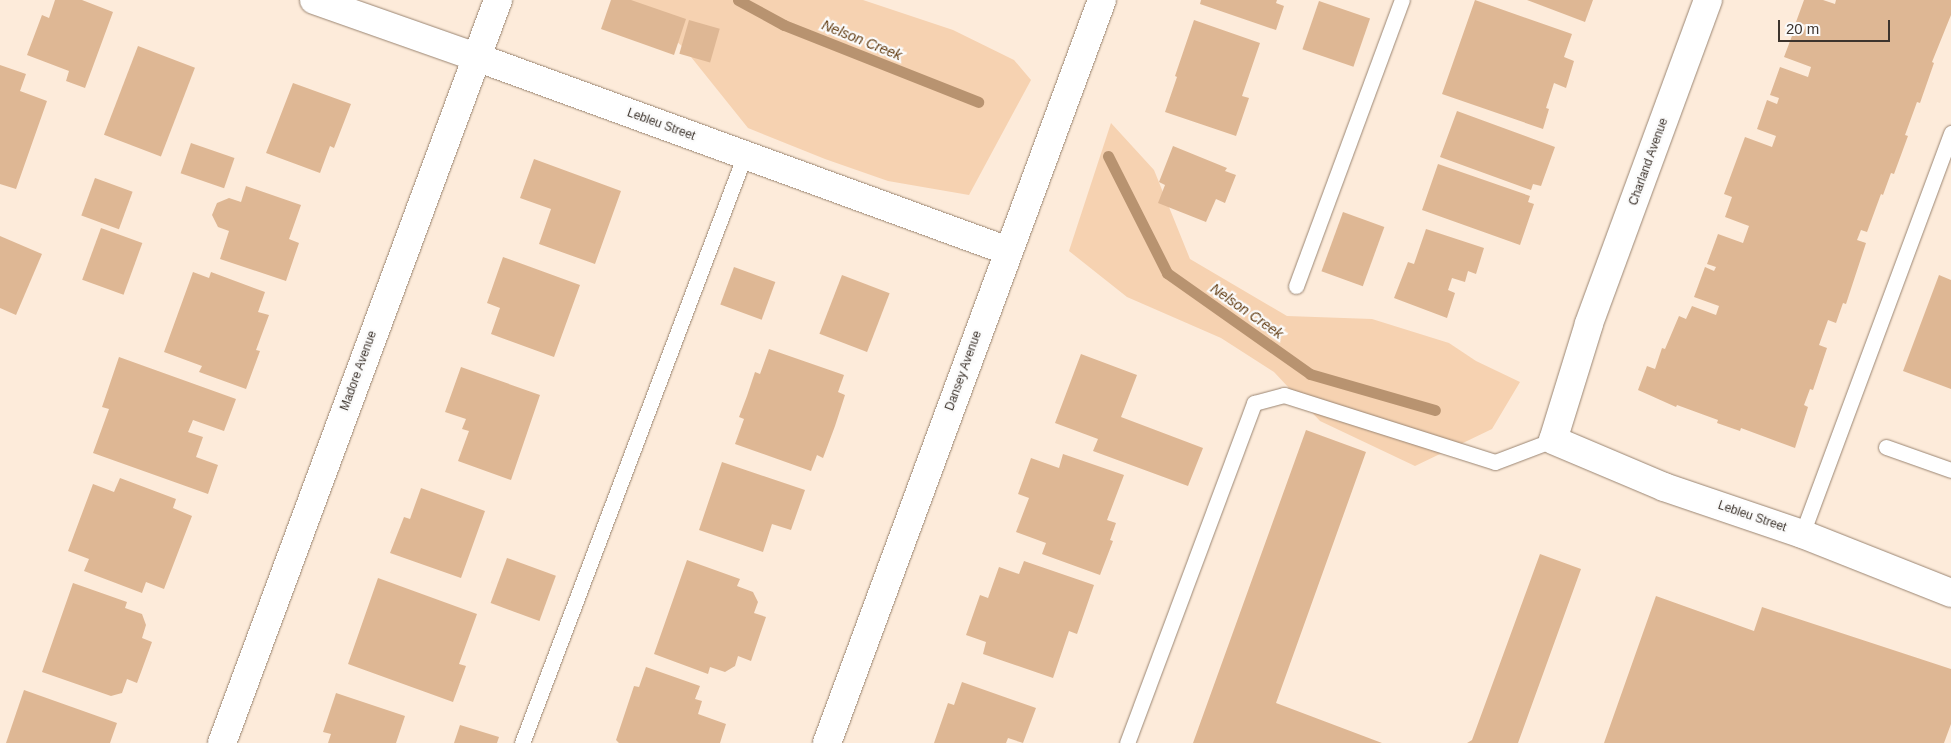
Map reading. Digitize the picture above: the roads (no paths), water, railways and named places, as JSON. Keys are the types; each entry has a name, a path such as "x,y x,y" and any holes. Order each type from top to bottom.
{"street":[{"name":"Lebleu Street","path":"314,0 1008,251"},
{"name":"Madore Avenue","path":"222,743 498,0"},
{"name":"Dansey Avenue","path":"827,743 1102,0"},
{"name":"Charland Avenue","path":"1553,440 1589,324 1708,0"},
{"name":"Lebleu Street","path":"1553,440 1664,487 1802,534 1951,593"}],"lane":[{"path":"1296,286 1402,0"},
{"path":"1802,534 1951,133"},
{"path":"522,743 744,156"},
{"path":"1127,743 1254,403 1284,395 1495,462 1553,440"},
{"path":"1886,447 1951,470"}],"waterway":[{"name":"Nelson Creek","path":"738,0 784,25 978,102"},
{"name":"Nelson Creek","path":"1108,156 1167,273 1310,374 1435,410"}]}
